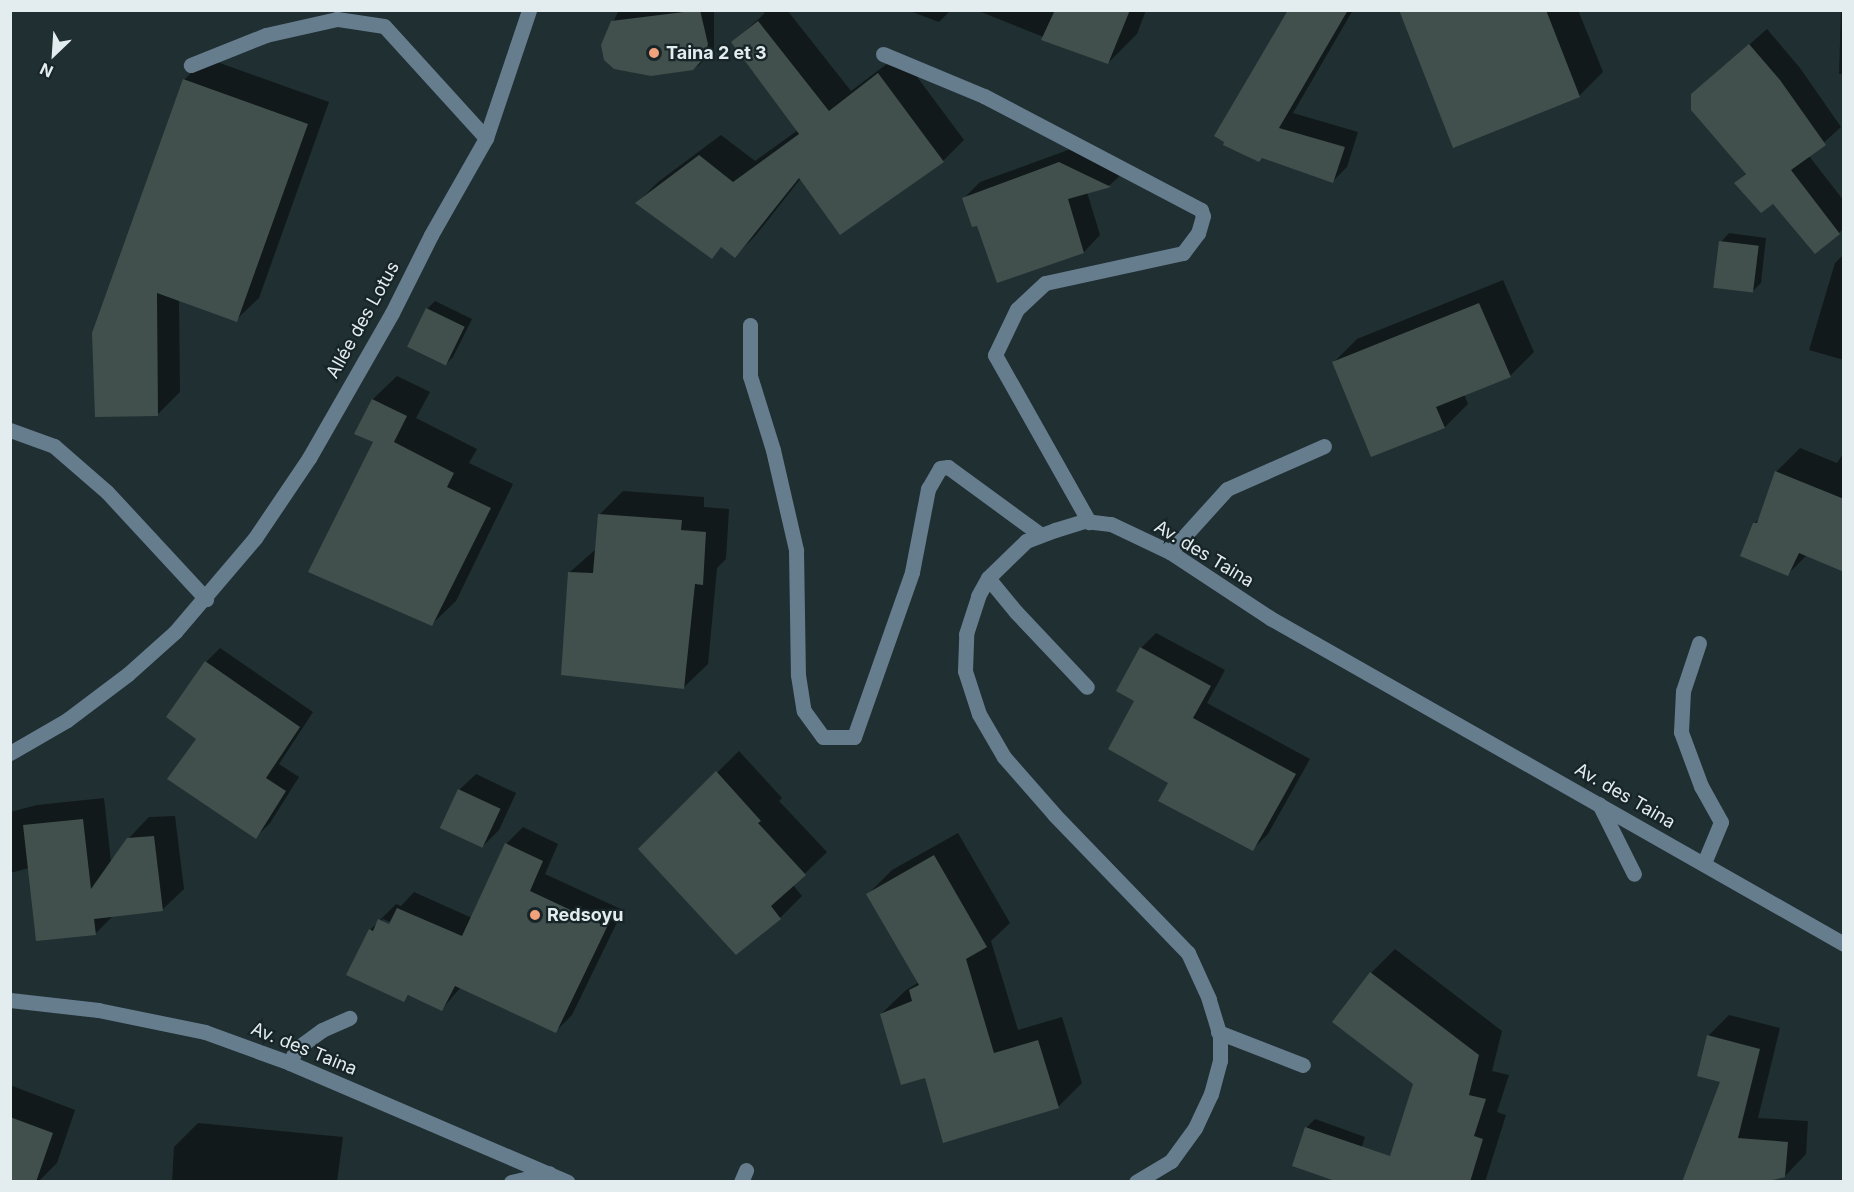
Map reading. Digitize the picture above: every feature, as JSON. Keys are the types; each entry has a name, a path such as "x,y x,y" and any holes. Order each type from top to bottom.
{"street":[{"name":"Allée des Lotus","path":"10,753 67,720 128,674 175,632 255,538 309,458 392,313 430,235 486,138 529,10"},
{"path":"191,65 266,35 336,19 384,26 486,138"},
{"path":"883,54 984,96 1201,210 1203,216 1198,233 1183,253 1045,283 1017,309 995,355 1089,522"},
{"path":"750,326 750,376 773,450 796,549 798,675 804,711 823,736 854,737 912,572 928,489 940,468 948,467 1041,535"},
{"path":"10,430 54,446 107,492 206,598"},
{"path":"1170,552 1227,489 1324,446"},
{"name":"Av. des Taina","path":"1136,1182 1153,1176 1172,1161 1195,1128 1212,1094 1220,1061 1218,1032 1209,999 1188,953 1054,814 1004,757 979,714 965,671 966,634 978,596 988,578 1026,541 1041,535 1089,522 1111,524 1170,552 1270,618 1844,944"},
{"path":"988,578 1016,612 1087,687"},
{"path":"1699,643 1683,691 1681,732 1701,786 1721,822 1704,863"},
{"path":"1599,804 1634,874"},
{"name":"Av. des Taina","path":"10,1000 98,1010 206,1032 290,1063 568,1182"},
{"path":"290,1063 296,1049 313,1036 349,1018"},
{"path":"1218,1032 1303,1065"},
{"path":"511,1182 549,1173"}],"building":[{"name":"Taina 2 et 3","path":"700,10 708,44 704,58 693,70 651,76 614,69 604,60 601,45 611,21"},
{"path":"1055,10 1130,10 1108,64 1041,40"},
{"path":"1288,10 1348,10 1279,128 1345,147 1333,183 1262,158 1259,162 1223,145 1224,142 1214,136"},
{"path":"1399,10 1546,10 1580,97 1453,148"},
{"path":"758,21 829,111 878,73 944,162 840,235 799,178 735,258 721,247 712,259 635,203 699,155 733,182 799,134 731,42"},
{"path":"1749,44 1780,80 1826,145 1791,170 1840,234 1815,254 1773,204 1761,213 1734,183 1746,174 1691,110 1691,94"},
{"path":"183,79 308,124 237,322 157,293 158,416 95,417 92,333"},
{"path":"1059,162 1111,187 1068,199 1084,253 997,283 977,226 972,227 962,198"},
{"path":"1719,241 1759,246 1753,293 1713,288"},
{"path":"1479,303 1511,377 1436,407 1445,428 1371,457 1332,362"},
{"path":"426,308 465,327 446,365 407,347"},
{"path":"372,399 407,416 394,442 454,473 447,487 491,508 432,626 308,572 373,442 354,434"},
{"path":"1775,471 1844,499 1844,572 1799,553 1788,576 1740,556 1753,523 1757,523"},
{"path":"598,514 682,520 681,530 706,532 703,585 695,584 684,689 561,675 568,572 593,573"},
{"path":"1140,647 1211,686 1193,718 1296,774 1253,851 1158,801 1168,783 1108,749 1134,701 1116,691"},
{"path":"205,661 300,727 266,778 286,791 256,839 167,779 196,739 166,717"},
{"path":"716,771 761,821 758,823 806,875 771,906 781,919 736,955 638,849"},
{"path":"458,789 501,809 482,848 440,828"},
{"path":"83,819 91,889 127,838 154,836 163,911 94,919 96,935 36,941 23,825"},
{"name":"Redsoyu","path":"505,843 543,861 530,891 607,927 556,1033 455,986 442,1011 408,995 404,1002 346,975 369,929 373,931 378,919 389,924 397,908 462,936"},
{"path":"934,855 987,947 966,959 994,1053 1038,1040 1059,1108 943,1143 925,1078 901,1085 880,1014 912,1001 909,990 919,985 866,894"},
{"path":"1370,972 1479,1055 1469,1095 1486,1099 1474,1136 1483,1139 1470,1182 1338,1182 1292,1166 1305,1127 1390,1156 1413,1084 1332,1022"},
{"path":"1707,1035 1760,1049 1738,1138 1788,1142 1785,1177 1764,1182 1682,1182 1720,1082 1697,1076"},
{"path":"10,1117 53,1133 36,1182 10,1182"}],"place":[{"name":"Taina 2 et 3","path":"654,53"},
{"name":"Redsoyu","path":"535,915"}]}
